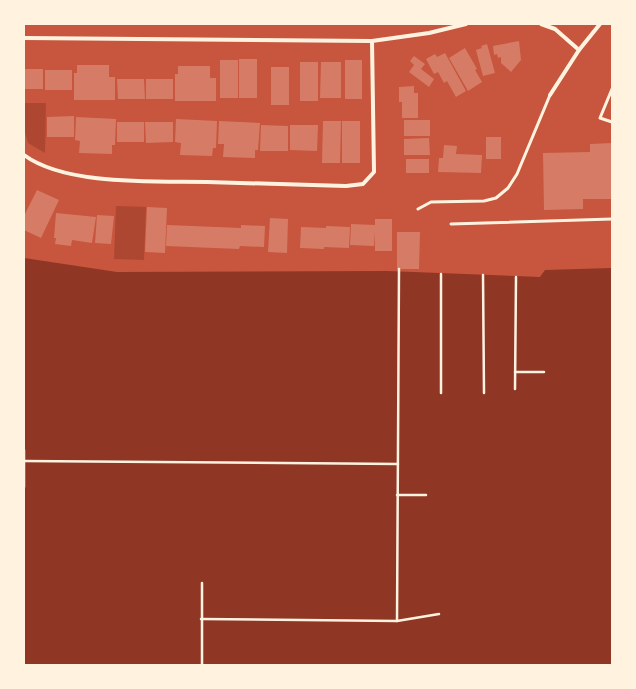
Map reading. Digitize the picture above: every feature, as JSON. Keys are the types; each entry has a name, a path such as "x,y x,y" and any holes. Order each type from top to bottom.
{"street":[{"path":"24,38 372,41 429,32 466,24"},
{"path":"542,24 556,29 579,50"},
{"path":"550,94 579,50 600,24"},
{"path":"24,155 31,160 60,172 117,180 346,186 363,184 374,172 372,41"}],"lane":[{"path":"612,89 600,118 612,122"},
{"path":"418,209 430,202 484,200 496,198 508,188 517,174 550,94"},
{"path":"451,224 612,219"}],"path":[{"path":"397,621 399,269"},
{"path":"441,274 441,393"},
{"path":"483,275 484,393"},
{"path":"515,389 516,277"},
{"path":"515,372 544,372"},
{"path":"24,450 24,487"},
{"path":"24,461 398,464"},
{"path":"398,495 426,495"},
{"path":"202,584 202,665"},
{"path":"202,619 397,621 439,614"}],"shaded area":[{"path":"24,103 46,103 45,153 28,143 24,129"},
{"path":"116,206 146,207 144,260 114,259"},
{"path":"24,258 117,272 387,271 540,277 545,270 612,268 612,665 24,665"}],"building":[{"path":"519,41 521,60 511,72 501,63 501,57 498,58 497,54 494,55 493,46"},
{"path":"487,44 495,73 483,76 476,50"},
{"path":"465,48 477,69 475,70 482,82 468,91 449,58"},
{"path":"445,53 466,91 456,97 447,81 444,83 438,72 434,74 426,59 435,54 437,57"},
{"path":"414,56 425,64 421,69 434,79 429,87 409,72 414,65 410,61"},
{"path":"239,59 257,59 257,98 239,98"},
{"path":"220,60 238,60 238,98 220,98"},
{"path":"345,60 362,60 362,99 345,99"},
{"path":"300,62 318,62 318,101 300,101"},
{"path":"321,62 341,62 341,98 320,98"},
{"path":"77,65 109,65 109,77 115,77 115,100 74,100 74,73 77,73"},
{"path":"178,66 210,66 210,78 216,78 216,101 175,101 175,74 178,74"},
{"path":"271,67 289,67 289,105 271,105"},
{"path":"24,69 43,69 43,89 24,89"},
{"path":"45,70 72,70 72,90 45,90"},
{"path":"117,79 144,79 145,99 118,99"},
{"path":"146,79 173,79 173,99 146,99"},
{"path":"414,86 414,93 418,93 418,118 402,118 402,102 399,102 399,87"},
{"path":"74,116 74,137 47,137 47,117"},
{"path":"76,117 116,119 115,145 112,145 112,154 79,153 80,141 75,140"},
{"path":"176,119 217,121 216,148 213,148 212,156 180,155 181,143 175,142"},
{"path":"404,120 430,120 430,136 404,136"},
{"path":"219,121 260,123 258,150 255,150 255,158 223,157 224,144 218,144"},
{"path":"323,121 341,121 340,163 322,163"},
{"path":"342,121 360,121 360,163 342,163"},
{"path":"117,122 144,122 144,142 117,142"},
{"path":"145,122 173,122 173,142 146,143"},
{"path":"261,125 288,126 288,151 260,151"},
{"path":"290,125 318,125 317,151 290,150"},
{"path":"486,137 501,137 501,159 486,159"},
{"path":"429,138 430,155 404,155 404,139"},
{"path":"612,143 612,199 583,199 583,209 544,210 543,153 590,152 590,144"},
{"path":"444,145 457,146 456,154 482,155 481,173 438,172 439,158 443,158"},
{"path":"406,159 429,159 429,173 406,173"},
{"path":"37,190 59,200 41,238 24,230 24,216"},
{"path":"147,207 167,208 165,253 145,252"},
{"path":"56,213 96,217 92,243 72,240 71,246 55,244"},
{"path":"97,215 114,216 111,244 95,243"},
{"path":"270,218 288,219 287,253 268,252"},
{"path":"375,219 392,219 392,251 375,251 375,232 374,246 350,245 351,224 375,225"},
{"path":"167,225 241,228 241,225 265,226 264,247 240,246 239,249 166,246"},
{"path":"326,226 350,227 349,248 300,248 301,227 326,228"},
{"path":"397,232 420,232 419,269 397,269"}]}
